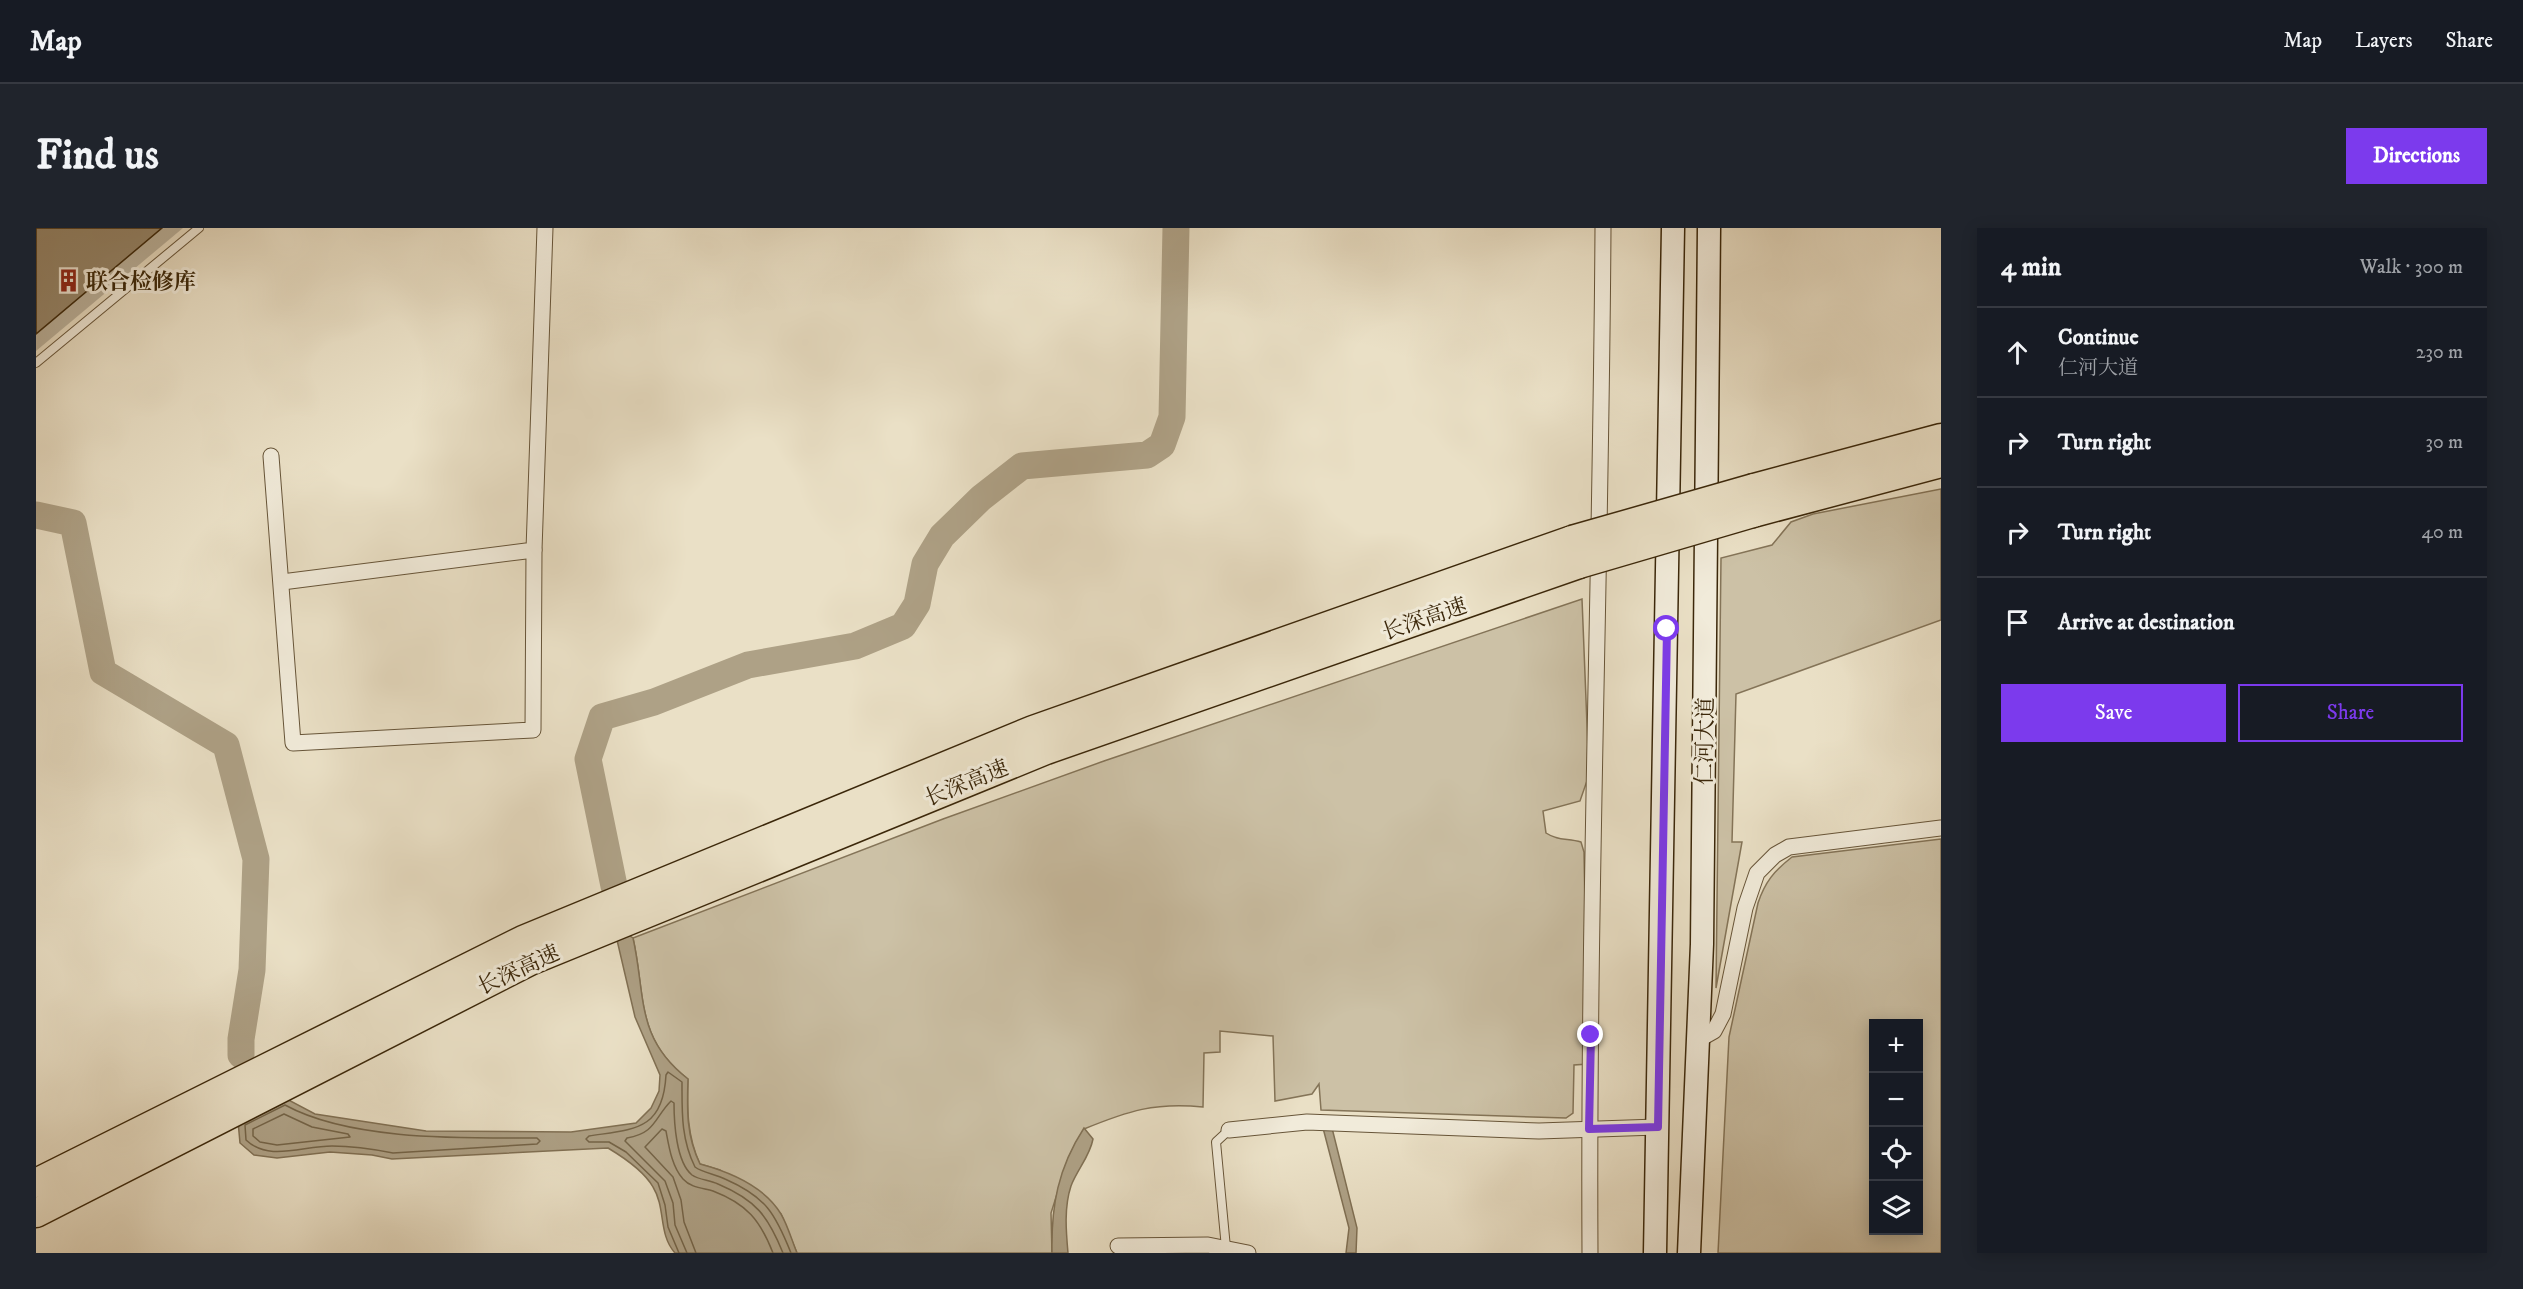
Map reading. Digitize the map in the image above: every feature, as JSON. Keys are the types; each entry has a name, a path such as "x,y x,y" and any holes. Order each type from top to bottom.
{"highway":[{"name":"长深高速","path":"36,1183 523,940 1033,730 1576,552 1753,500 1941,438"},
{"name":"长深高速","path":"1753,500 1941,463"},
{"name":"长深高速","path":"36,1213 530,961 1046,750 1576,552"}],"main road":[{"name":"仁河大道","path":"1655,1253 1673,228"},
{"name":"仁河大道","path":"1689,1253 1702,944 1709,228"}],"street":[{"path":"271,456 293,743 533,730 534,550 545,228"},
{"path":"1590,1253 1589,1129 1601,485 1603,228"},
{"path":"282,582 534,550"},
{"path":"1698,1040 1714,1031 1723,1014 1745,908 1757,873 1775,855 1790,847 1941,828"},
{"path":"1229,1130 1307,1122 1539,1131 1658,1127"},
{"path":"1118,1246 1226,1248 1248,1253"}],"lane":[{"path":"36,363 199,228"},
{"path":"1226,1248 1216,1142 1229,1130"}],"shaded area":[{"path":"1941,489 1941,620 1736,694 1732,842 1742,842 1716,988 1721,558 1772,545 1791,522 1813,514"},
{"path":"1582,599 1589,775 1580,801 1543,811 1546,833 1550,836 1581,842 1584,852 1588,1064 1574,1065 1573,1113 1566,1118 1321,1110 1319,1084 1312,1094 1275,1101 1273,1036 1220,1031 1220,1052 1204,1053 1203,1107 1170,1106 1142,1109 1084,1129 1068,1159 1051,1213 1052,1253 797,1253 781,1214 720,1170 700,1164 690,1133 688,1079 671,1064 651,1032 642,997 633,938 943,819 1104,761"},
{"path":"1941,839 1941,1253 1718,1253 1729,1037 1758,903 1771,877 1792,857"}],"water":[{"path":"627,934 633,938 642,997 651,1032 671,1064 688,1079 690,1133 700,1164 734,1176 756,1188 774,1204 788,1228 797,1253 675,1253 666,1238 660,1203 653,1187 639,1170 608,1148 392,1159 330,1152 277,1158 254,1155 240,1143 238,1121 285,1098 315,1114 426,1131 571,1132 636,1123 651,1108 659,1091 660,1075 635,1017 617,940"},
{"path":"1084,1128 1093,1139 1071,1186 1067,1202 1068,1253 1052,1253 1053,1219 1058,1188 1068,1158"},
{"path":"1323,1128 1332,1128 1357,1228 1356,1253 1346,1253 1349,1228"}],"building":[{"name":"联合检修库","path":"36,228 162,228 36,334"}],"waterway":[{"path":"614,886 588,759 602,717 654,702 748,665 855,646 903,626 917,604 925,564 942,536 981,498 1022,466 1147,455 1162,445 1172,417 1176,228"},
{"path":"36,515 73,523 103,672 226,745 256,859 252,970 241,1039 241,1055"}],"place":[{"name":"联合检修库","path":"68,281"}],"route":[{"path":"1591,1035 1589,1129 1658,1127 1667,629"}]}
